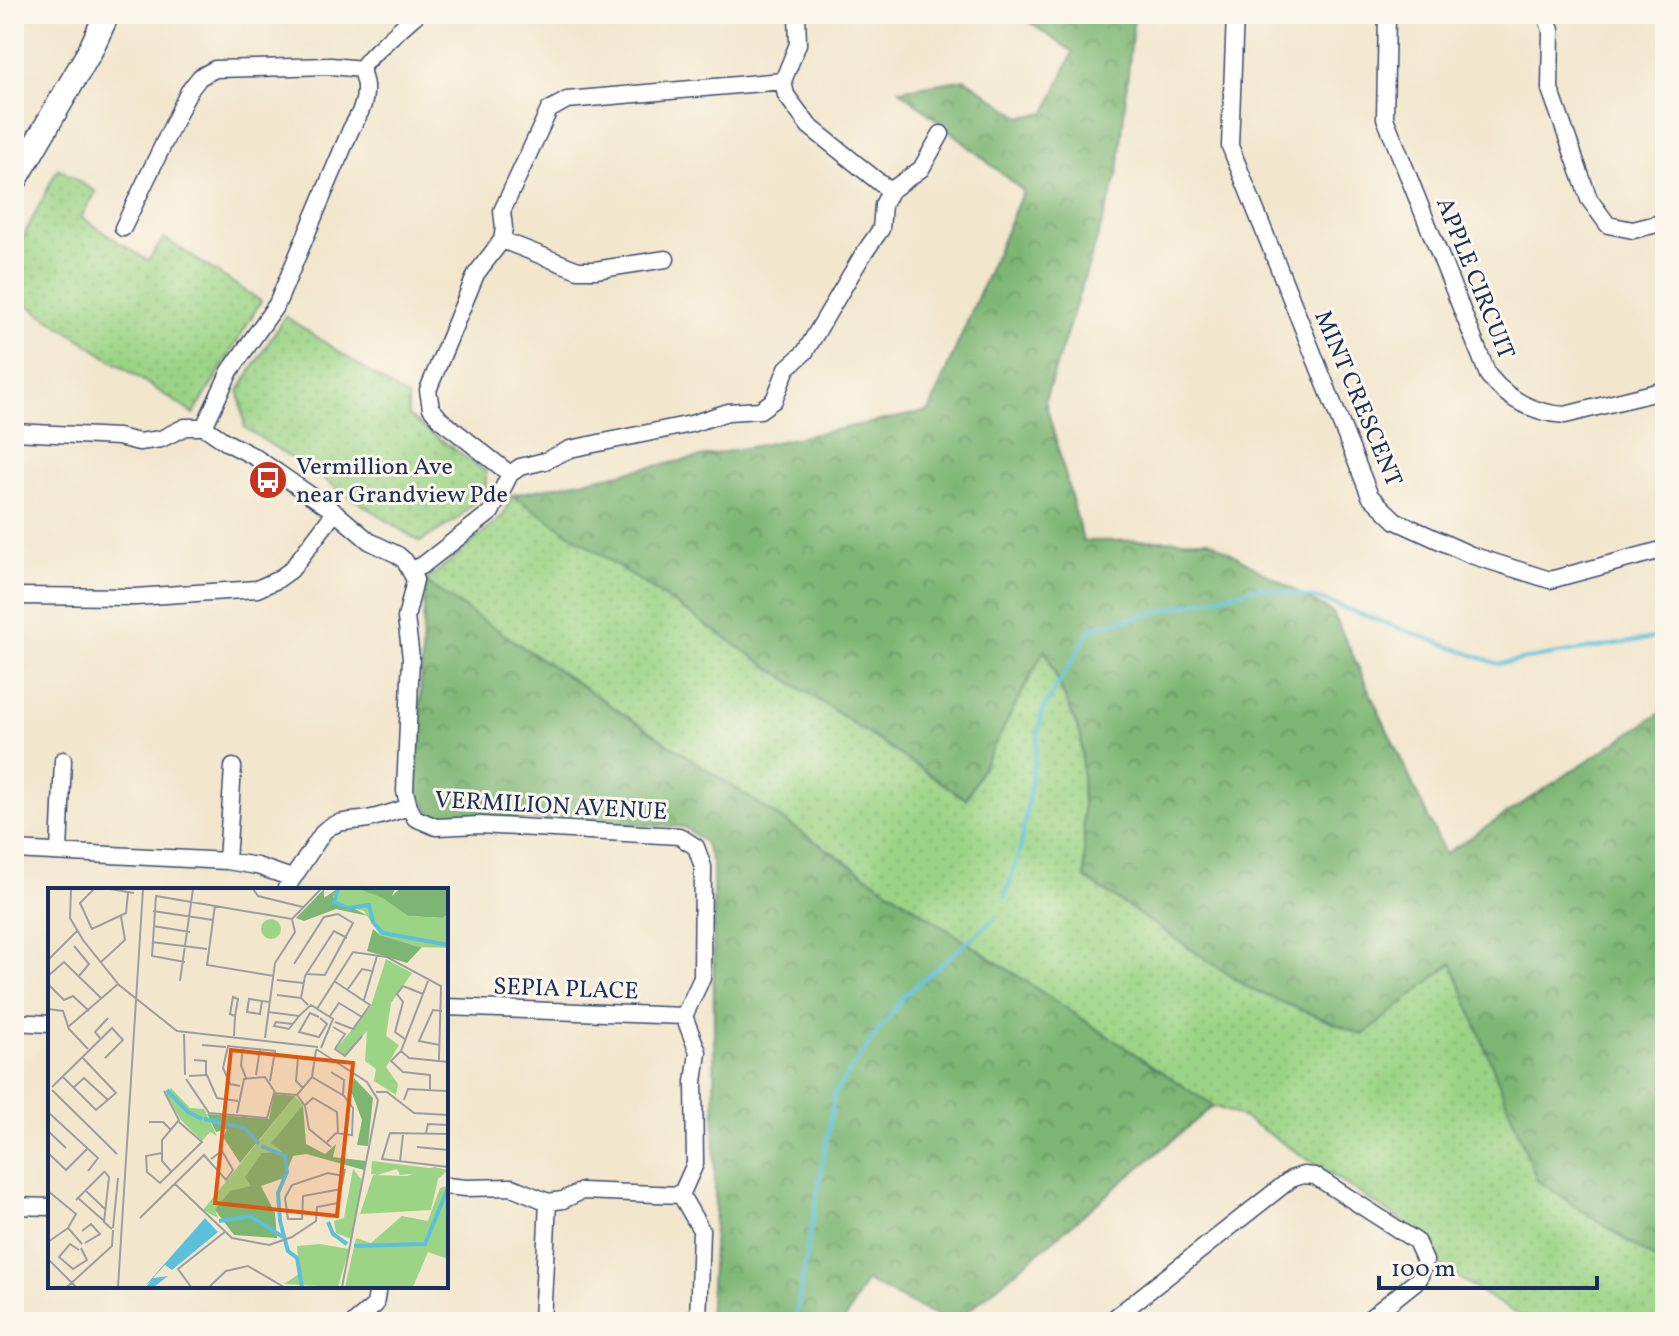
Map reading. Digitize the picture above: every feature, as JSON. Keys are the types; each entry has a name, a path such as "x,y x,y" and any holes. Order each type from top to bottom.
{"main road":[{"path":"14,182 90,51 107,14"}],"street":[{"path":"204,427 230,371 277,304 351,129 364,106 362,69 369,55 388,42 417,14"},
{"path":"797,14 798,44 783,81 786,95 809,126 890,191"},
{"name":"MINT CRESCENT","path":"1235,14 1230,146 1370,496 1396,521 1471,555 1550,580 1665,549"},
{"name":"APPLE CIRCUIT","path":"1387,14 1385,118 1488,375 1501,391 1549,414 1565,415 1665,390"},
{"path":"1545,14 1551,29 1550,89 1589,199 1608,225 1633,230 1665,222"},
{"path":"123,228 189,91 200,77 215,69 331,66 362,69"},
{"path":"510,474 441,420 431,408 428,390 476,274 502,240 502,211 549,110 567,100 783,81"},
{"path":"14,432 118,437 139,442 161,439 185,427 204,427 255,457 335,512 369,541 398,555 412,570 423,565 491,512 510,474 520,467 545,461 570,449 691,424 728,412 760,410 774,400 787,368 805,352 881,229 883,205 890,191 921,169 941,134"},
{"path":"502,240 578,270 666,259"},
{"path":"14,596 149,597 257,589 291,570 335,512"},
{"name":"VERMILION AVENUE","path":"412,570 415,590 406,618 411,658 405,791 415,818 436,827 480,825 679,836 696,847 703,867 702,978 684,1016"},
{"path":"59,852 63,760"},
{"path":"227,861 233,767"},
{"path":"14,850 227,861 257,866 288,884 331,825 409,807"},
{"name":"SEPIA PLACE","path":"448,1007 684,1016"},
{"path":"681,1195 695,1164 694,1082 698,1052 684,1016"},
{"path":"14,1022 48,1024"},
{"path":"1112,1322 1291,1179 1303,1175 1315,1176 1416,1241 1425,1261 1419,1279 1365,1322"},
{"path":"448,1186 512,1187 548,1202 563,1200 582,1191 681,1195"},
{"path":"681,1195 701,1230 698,1322"},
{"path":"542,1322 548,1202"},
{"path":"14,1206 48,1207"},
{"path":"355,1322 375,1305 378,1288"}],"green space":[{"path":"1017,14 1134,14 1118,174 1045,400 1083,541 1209,540 1333,613 1445,854 1665,710 1665,1266 1537,1180 1452,963 1363,1035 1252,990 1085,878 1081,736 1045,649 966,799 512,495 929,411 1023,191 900,90 965,79 1021,117 1046,113 1073,52"},
{"path":"58,168 96,192 81,217 148,261 164,238 261,301 194,414 14,296 14,256"},
{"path":"285,316 408,398 408,416 486,472 486,489 457,519 420,542 245,428 239,391"},
{"path":"512,495 966,799 1044,648 1081,736 1085,878 1452,962 1537,1180 1665,1266 1665,1322 1529,1322 1440,1266 1434,1242 1243,1117 1213,1106 425,582 503,516"},
{"path":"425,582 1213,1106 955,1322 949,1322 866,1281 844,1322 709,1322 715,1210 713,865 704,842 684,827 432,815 416,791"}],"waterway":[{"path":"1005,897 1021,845 1042,711 1092,628 1260,587 1319,599 1498,664 1665,636"},
{"path":"795,1322 835,1092 903,997 994,919"}],"place":[{"name":"Vermillion Ave near Grandview Pde","path":"268,480"}]}
